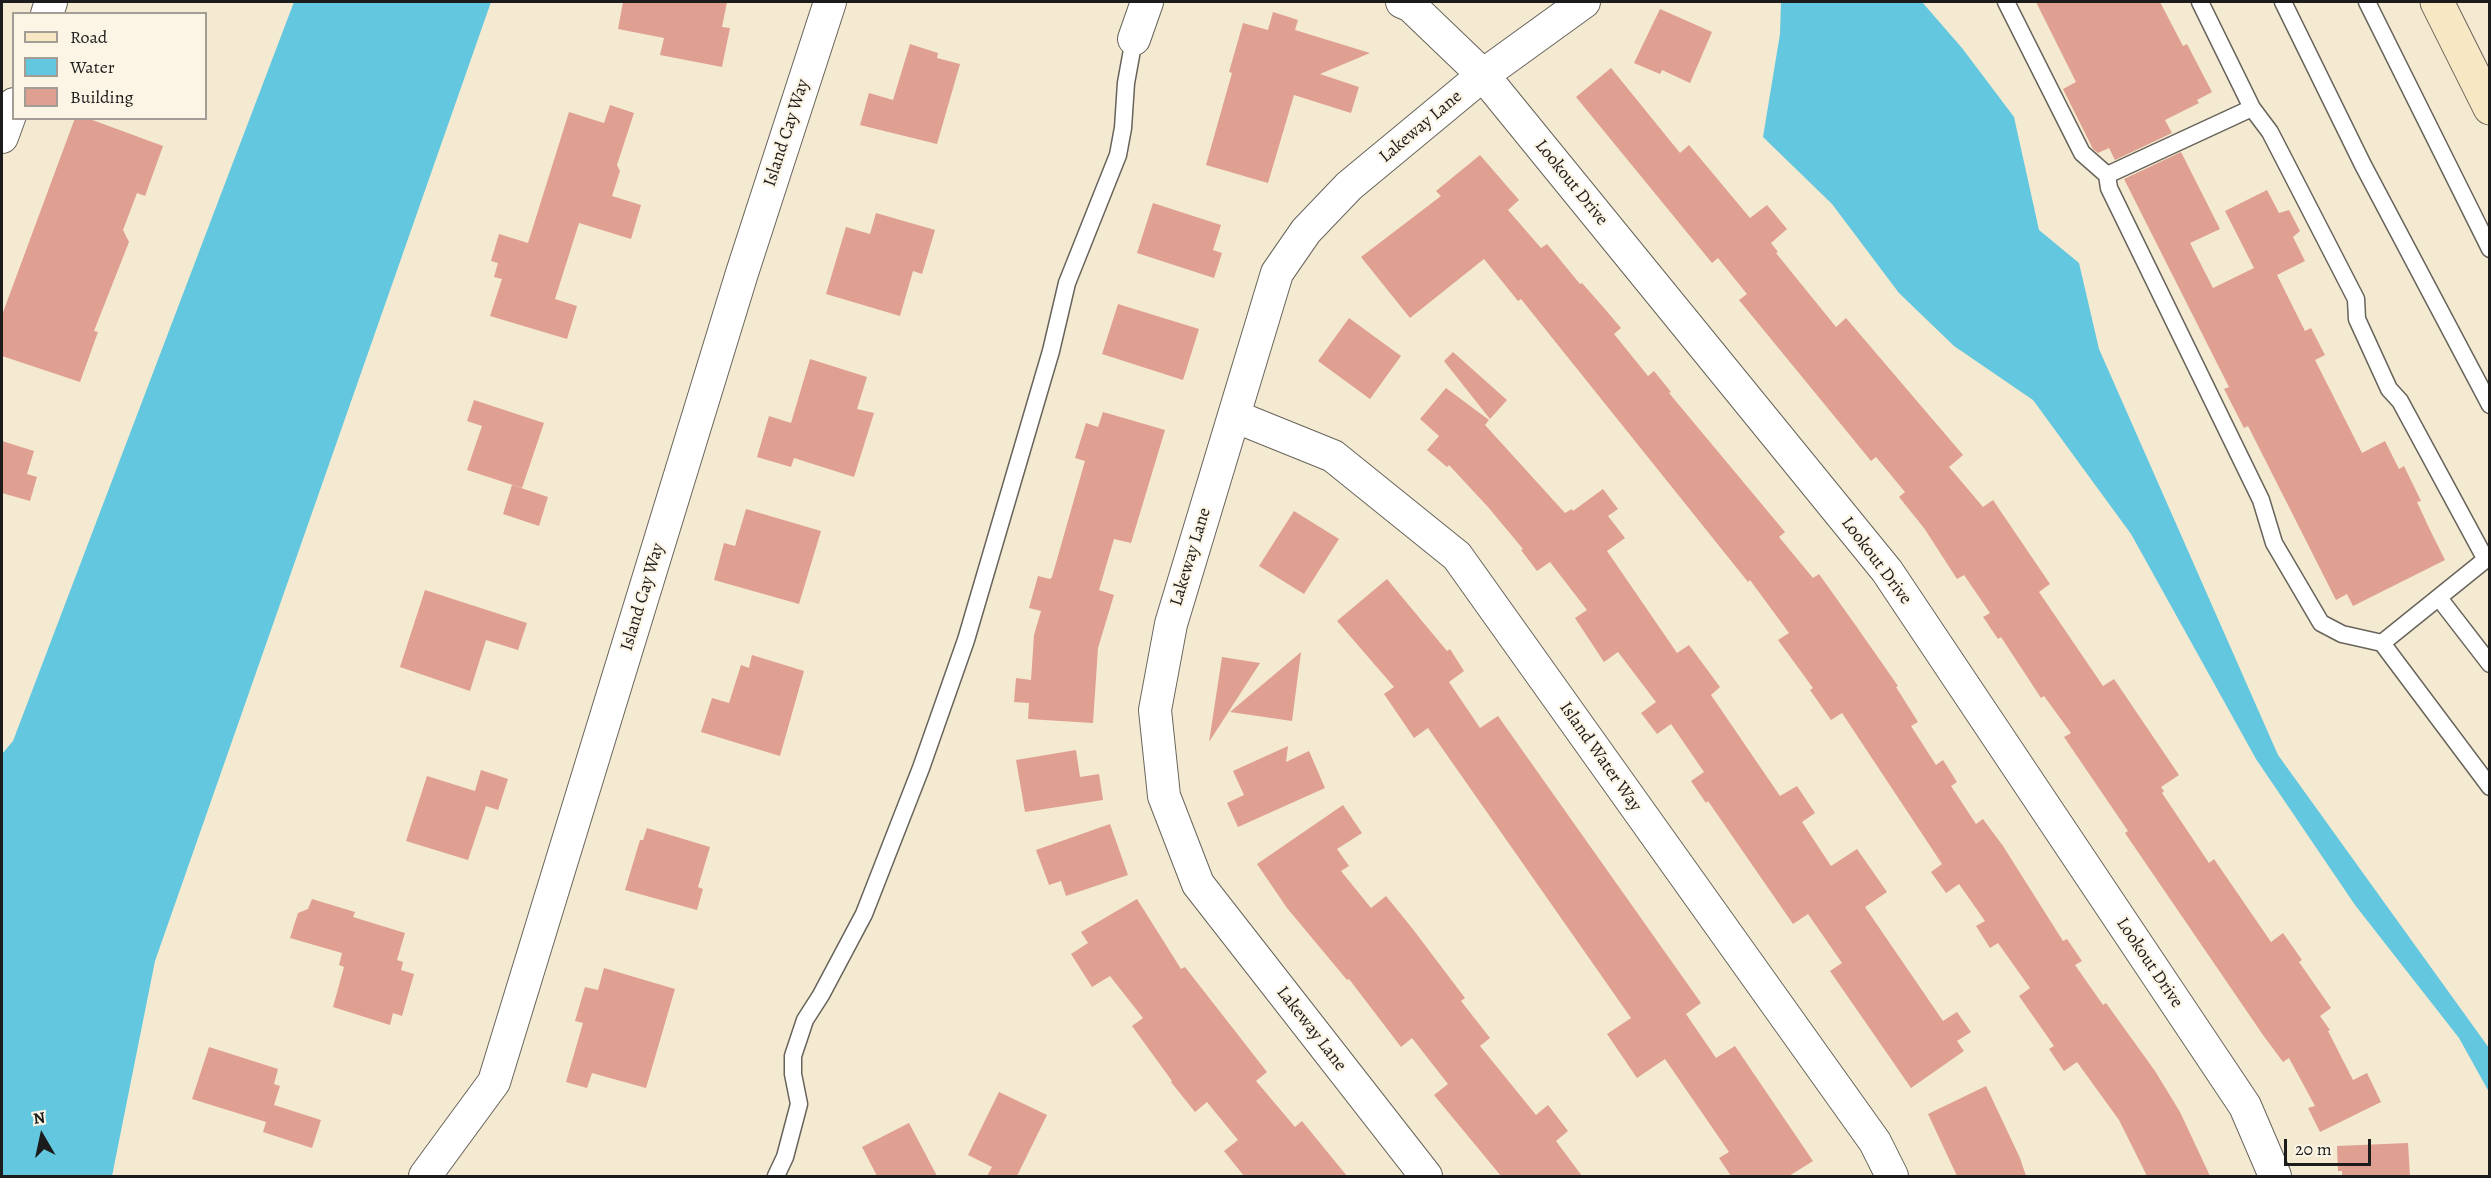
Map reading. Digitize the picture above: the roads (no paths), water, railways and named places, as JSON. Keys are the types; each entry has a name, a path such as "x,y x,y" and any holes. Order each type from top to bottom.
{"main road":[{"path":"2436,2 2490,108"}],"street":[{"name":"Island Cay Way","path":"425,1176 494,1082 742,273 830,2"},
{"path":"1134,39 1147,2"},
{"name":"Lookout Drive","path":"1402,2 1411,6 1483,75 1887,571 2245,1106 2275,1176"},
{"name":"Lakeway Lane","path":"1426,1176 1198,884 1164,796 1155,710 1168,634 1277,273 1306,231 1349,186 1483,75 1584,2"},
{"path":"2,137 12,110"},
{"name":"Island Water Way","path":"1234,416 1333,456 1457,556 1875,1143 1892,1176"}],"lane":[{"path":"2006,2 2082,153 2107,175 2109,188 2261,500 2274,543 2321,623 2342,634 2382,643 2490,788"},
{"path":"2200,2 2252,108 2270,132 2356,299 2357,319 2389,389 2400,400 2488,558 2382,643"},
{"path":"2283,2 2363,165 2490,405"},
{"path":"2367,2 2490,249"},
{"path":"776,1176 785,1157 799,1104 793,1074 793,1056 805,1020 821,995 864,914 921,768 966,640 1051,351 1067,284 1118,155 1123,128 1126,83 1134,39"},
{"path":"2107,175 2252,108"},
{"path":"2439,598 2490,664"}],"water":[{"path":"294,2 491,2 155,961 112,1176 2,1176 2,754 13,741"},
{"path":"1781,2 1922,2 1962,48 2014,117 2039,230 2079,263 2099,349 2278,755 2489,1048 2489,1092 2459,1038 2355,905 2256,759 2131,534 2033,400 1954,346 1899,293 1832,204 1763,137 1780,34"}]}
